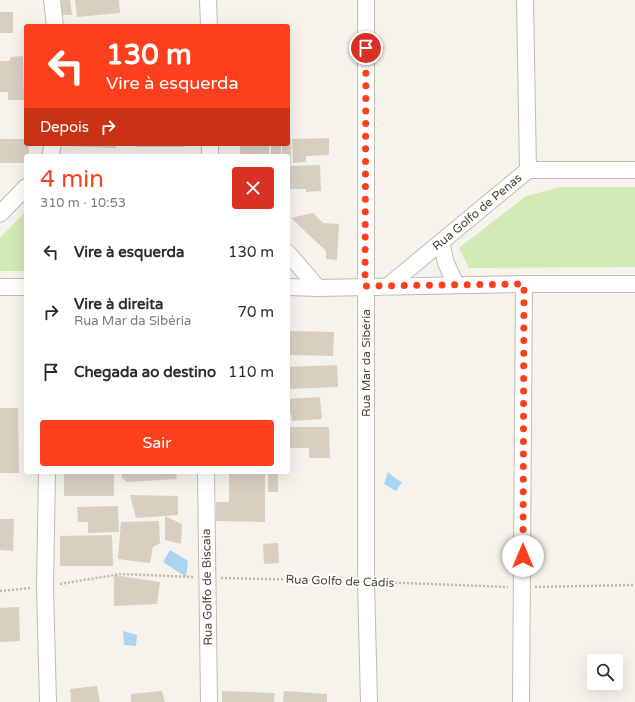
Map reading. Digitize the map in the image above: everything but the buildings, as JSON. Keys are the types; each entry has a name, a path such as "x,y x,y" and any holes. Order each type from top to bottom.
{"street":[{"path":"52,0 55,24"},
{"path":"208,0 209,24"},
{"name":"Rua Mar da Sibéria","path":"366,0 366,581 369,702"},
{"name":"Rua Golfo de Penas","path":"388,286 528,170 525,0"},
{"path":"528,170 635,170"},
{"path":"0,214 24,189"},
{"path":"441,242 446,263 456,285"},
{"path":"290,255 318,288"},
{"path":"521,702 524,284"},
{"path":"290,287 635,284"},
{"path":"0,287 24,287"},
{"path":"47,474 45,586 48,702"},
{"name":"Rua Golfo de Biscaia","path":"206,474 209,702"}],"path":[{"name":"Rua Golfo de Cádis","path":"0,591 45,586 120,574 207,578 366,581 522,588 635,585"}],"green space":[{"path":"561,187 635,187 635,267 469,268 459,248 526,196"},
{"path":"24,213 24,271 0,271 0,238"}],"water":[{"path":"388,472 402,482 396,491 384,484"},
{"path":"170,550 188,561 186,577 163,562"},
{"path":"123,631 137,635 136,646 124,645"}],"route":[{"path":"366,48 365,286 524,284 523,556"}]}
